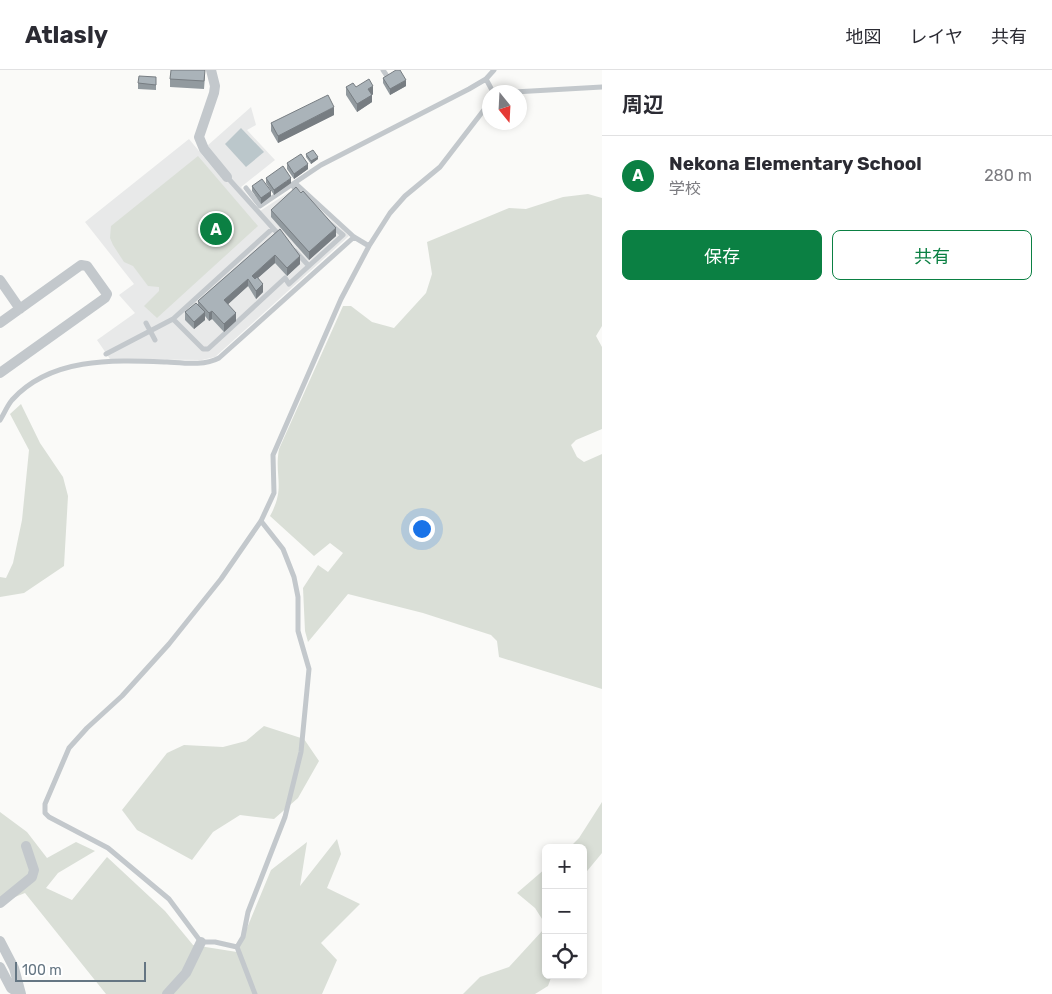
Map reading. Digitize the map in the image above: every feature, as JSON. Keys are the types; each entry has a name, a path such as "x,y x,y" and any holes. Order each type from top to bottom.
{"street":[{"path":"211,70 215,86 214,93 199,137 204,148 227,177"},
{"path":"0,323 80,265 87,266 107,294 105,298 0,373"},
{"path":"0,280 20,309"},
{"path":"0,902 32,877 34,870 26,846"},
{"path":"0,941 14,968 21,994"},
{"path":"167,994 186,973 201,942"},
{"path":"0,967 11,988 21,994"}],"lane":[{"path":"383,70 389,79"},
{"path":"246,188 260,206 340,154 424,113 486,79 494,70"},
{"path":"486,79 489,85"},
{"path":"527,91 602,87"},
{"path":"237,947 215,942 201,942 169,900 108,848 45,814 45,804 69,748 87,728 122,696 169,644 221,579 261,521 274,493 273,455 341,299 369,246 390,213 405,196 440,167 482,112"},
{"path":"227,177 272,229 285,241"},
{"path":"295,183 354,237 369,246"},
{"path":"173,319 206,350 285,278 289,284 342,235 296,191 295,183"},
{"path":"106,354 173,319 272,229"},
{"path":"0,420 10,402 27,386 44,376 60,370 111,361 204,362 220,358 354,237"},
{"path":"291,247 309,266"},
{"path":"146,323 155,340"},
{"path":"237,947 243,937 248,912 285,817 300,752 309,669 298,631 298,597 294,577 283,549 261,521"},
{"path":"237,947 255,994"}],"shaded area":[{"path":"251,107 256,125 247,130 275,160 241,187 260,211 289,192 291,194 297,189 349,236 215,357 202,360 110,359 97,340 135,313 119,295 134,284 85,222 189,139 223,180 207,146"},
{"path":"241,128 264,152 246,167 225,144"},
{"path":"198,156 258,226 157,318 144,306 159,291 159,287 148,286 133,266 124,262 110,238 111,226"},
{"path":"588,194 602,198 602,326 596,336 602,347 602,429 576,440 571,445 577,457 584,462 602,454 602,689 499,657 497,641 491,635 423,613 348,594 308,642 305,631 303,588 318,565 328,572 343,553 330,543 314,556 270,516 275,506 279,489 279,449 343,306 351,306 372,322 394,328 426,293 432,274 427,242 509,208 526,209 563,197"},
{"path":"21,404 40,443 63,477 68,496 64,566 24,593 0,597 0,577 6,578 13,563 22,520 29,450 10,414"},
{"path":"264,726 304,739 319,761 298,798 274,819 240,815 213,832 192,860 137,830 122,810 167,753 184,745 223,747 246,741"},
{"path":"602,802 602,853 587,871 587,844 573,844 579,838"},
{"path":"0,812 27,832 47,858 76,842 95,851 58,873 46,888 72,900 107,857 165,911 193,945 237,952 271,870 307,842 300,886 337,839 341,854 327,888 360,904 321,943 337,960 322,994 106,994 25,893 0,903"},
{"path":"542,871 542,919 535,908 517,893"},
{"path":"542,931 542,979 551,979 548,986 535,994 463,994 480,977 509,967"}],"building":[{"path":"171,70 205,70 204,81 170,79"},
{"path":"396,70 400,70 406,80 390,89 383,78"},
{"path":"139,76 156,77 156,85 138,83"},
{"path":"369,79 373,86 368,89 372,95 357,104 346,87 353,83 356,87"},
{"path":"328,95 334,107 278,136 271,123"},
{"path":"313,150 318,157 311,161 306,154"},
{"path":"301,154 308,164 294,174 287,163"},
{"path":"283,166 291,178 274,190 266,178"},
{"path":"262,179 271,191 261,198 252,186"},
{"path":"296,187 301,193 303,191 336,228 309,252 271,210"},
{"path":"280,229 300,256 287,268 275,255 252,276 255,279 257,277 263,284 256,291 248,279 224,300 236,313 224,324 212,311 209,313 198,301"},
{"path":"196,303 205,312 194,322 185,312"}],"place":[{"name":"Nekona Elementary School","path":"216,229"}]}
